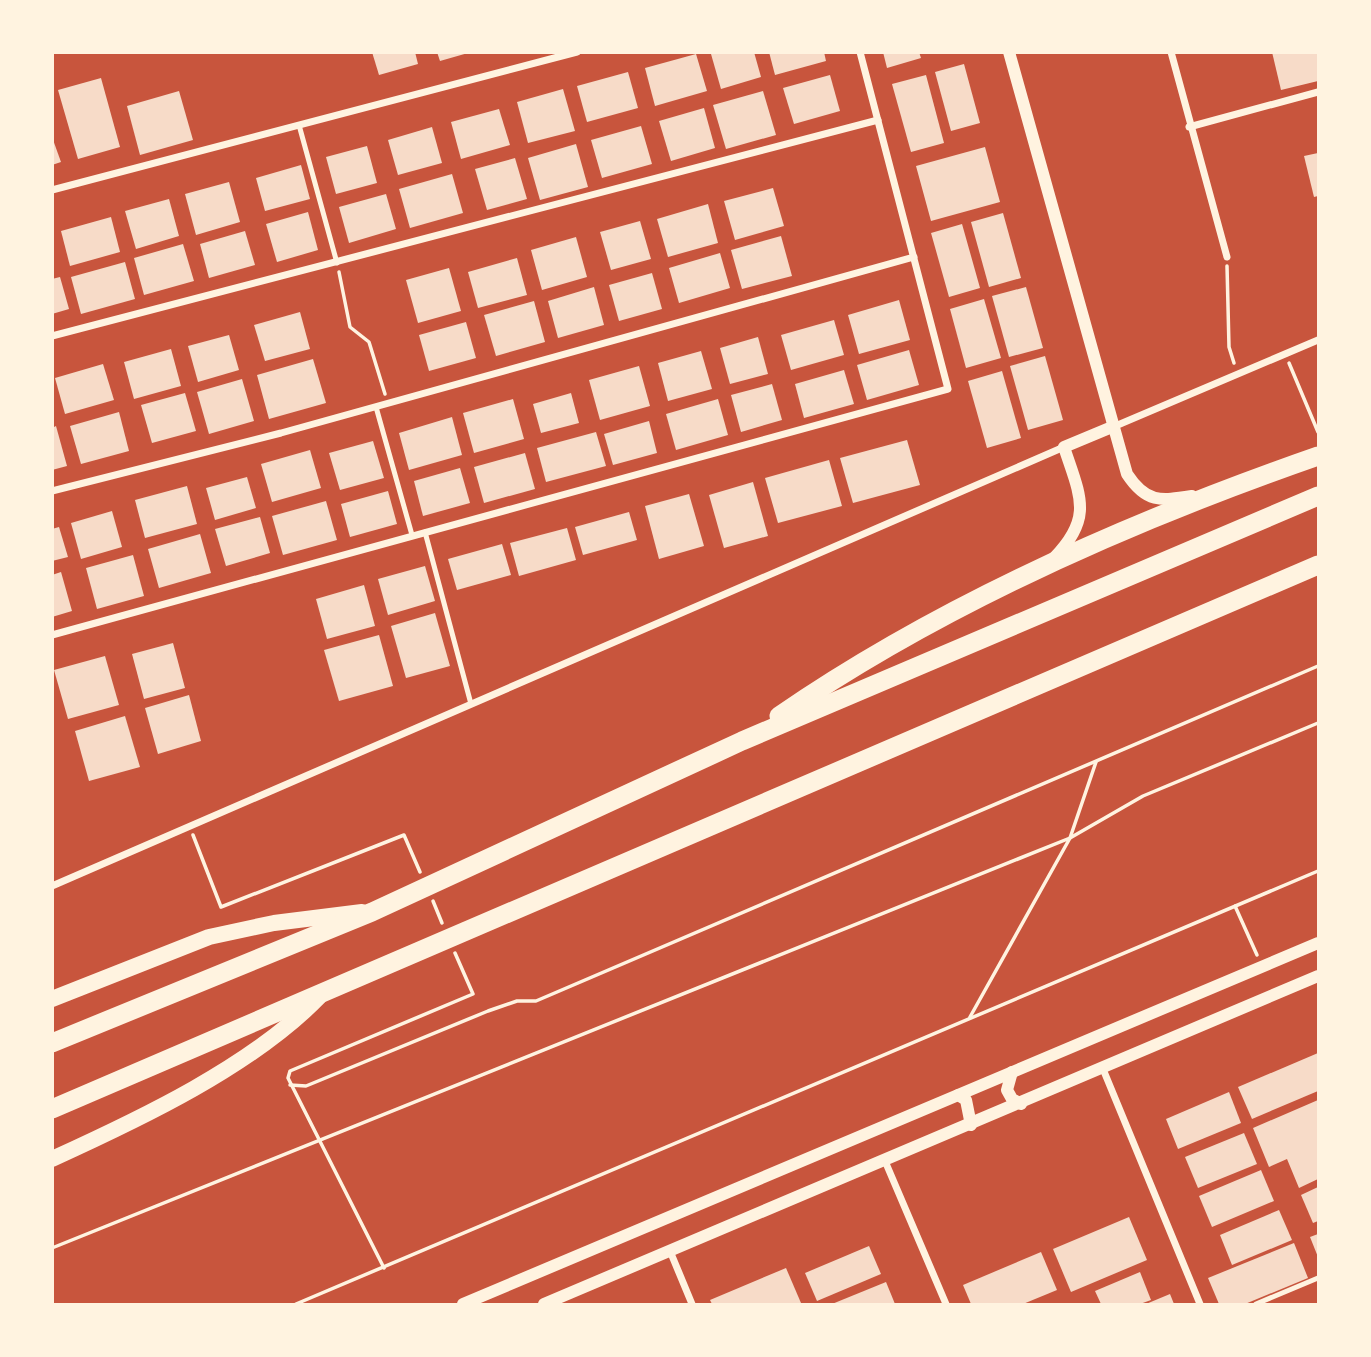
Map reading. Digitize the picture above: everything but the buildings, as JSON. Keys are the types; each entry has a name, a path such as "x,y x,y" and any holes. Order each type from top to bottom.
{"highway":[{"path":"742,741 840,674 1046,565 1212,493 1318,456"},
{"path":"52,1043 372,912 742,741 1318,496"},
{"path":"52,1109 319,997 1318,565"}],"main road":[{"path":"52,999 209,937 306,918 372,912"},
{"path":"52,1159 155,1110 265,1045 295,1022 319,997"}],"street":[{"path":"52,190 577,52"},
{"path":"52,635 947,389 860,52"},
{"path":"1009,52 1127,474 1145,496 1179,498 1212,493"},
{"path":"1171,52 1189,127 1227,257"},
{"path":"1189,127 1318,92"},
{"path":"52,336 878,120"},
{"path":"52,491 376,407 914,257"},
{"path":"52,886 1064,447 1318,340"},
{"path":"1046,565 1073,539 1082,510 1064,447"},
{"path":"463,1304 1318,943"},
{"path":"544,1304 1318,976"},
{"path":"1103,1069 1200,1304"},
{"path":"1012,1072 1007,1090 1021,1104"},
{"path":"958,1095 966,1100 971,1125"},
{"path":"885,1160 946,1304"},
{"path":"670,1251 692,1304"}],"lane":[{"path":"299,125 337,263"},
{"path":"376,407 412,535"},
{"path":"425,532 471,704"},
{"path":"1256,1304 1318,1279"}],"path":[{"path":"1227,257 1229,347 1238,374"},
{"path":"337,263 349,327 369,342 388,403"},
{"path":"1285,354 1318,432"},
{"path":"290,1085 306,1086 488,1010 517,1001 536,1001 1318,666"},
{"path":"52,1248 1070,838 1143,796 1318,723"},
{"path":"969,1018 1070,838 1096,761"},
{"path":"190,826 221,907 404,835 425,884"},
{"path":"296,1304 1318,871"},
{"path":"430,896 446,933"},
{"path":"1235,906 1262,966"},
{"path":"384,1268 290,1085 290,1071 473,994 452,945"}]}
